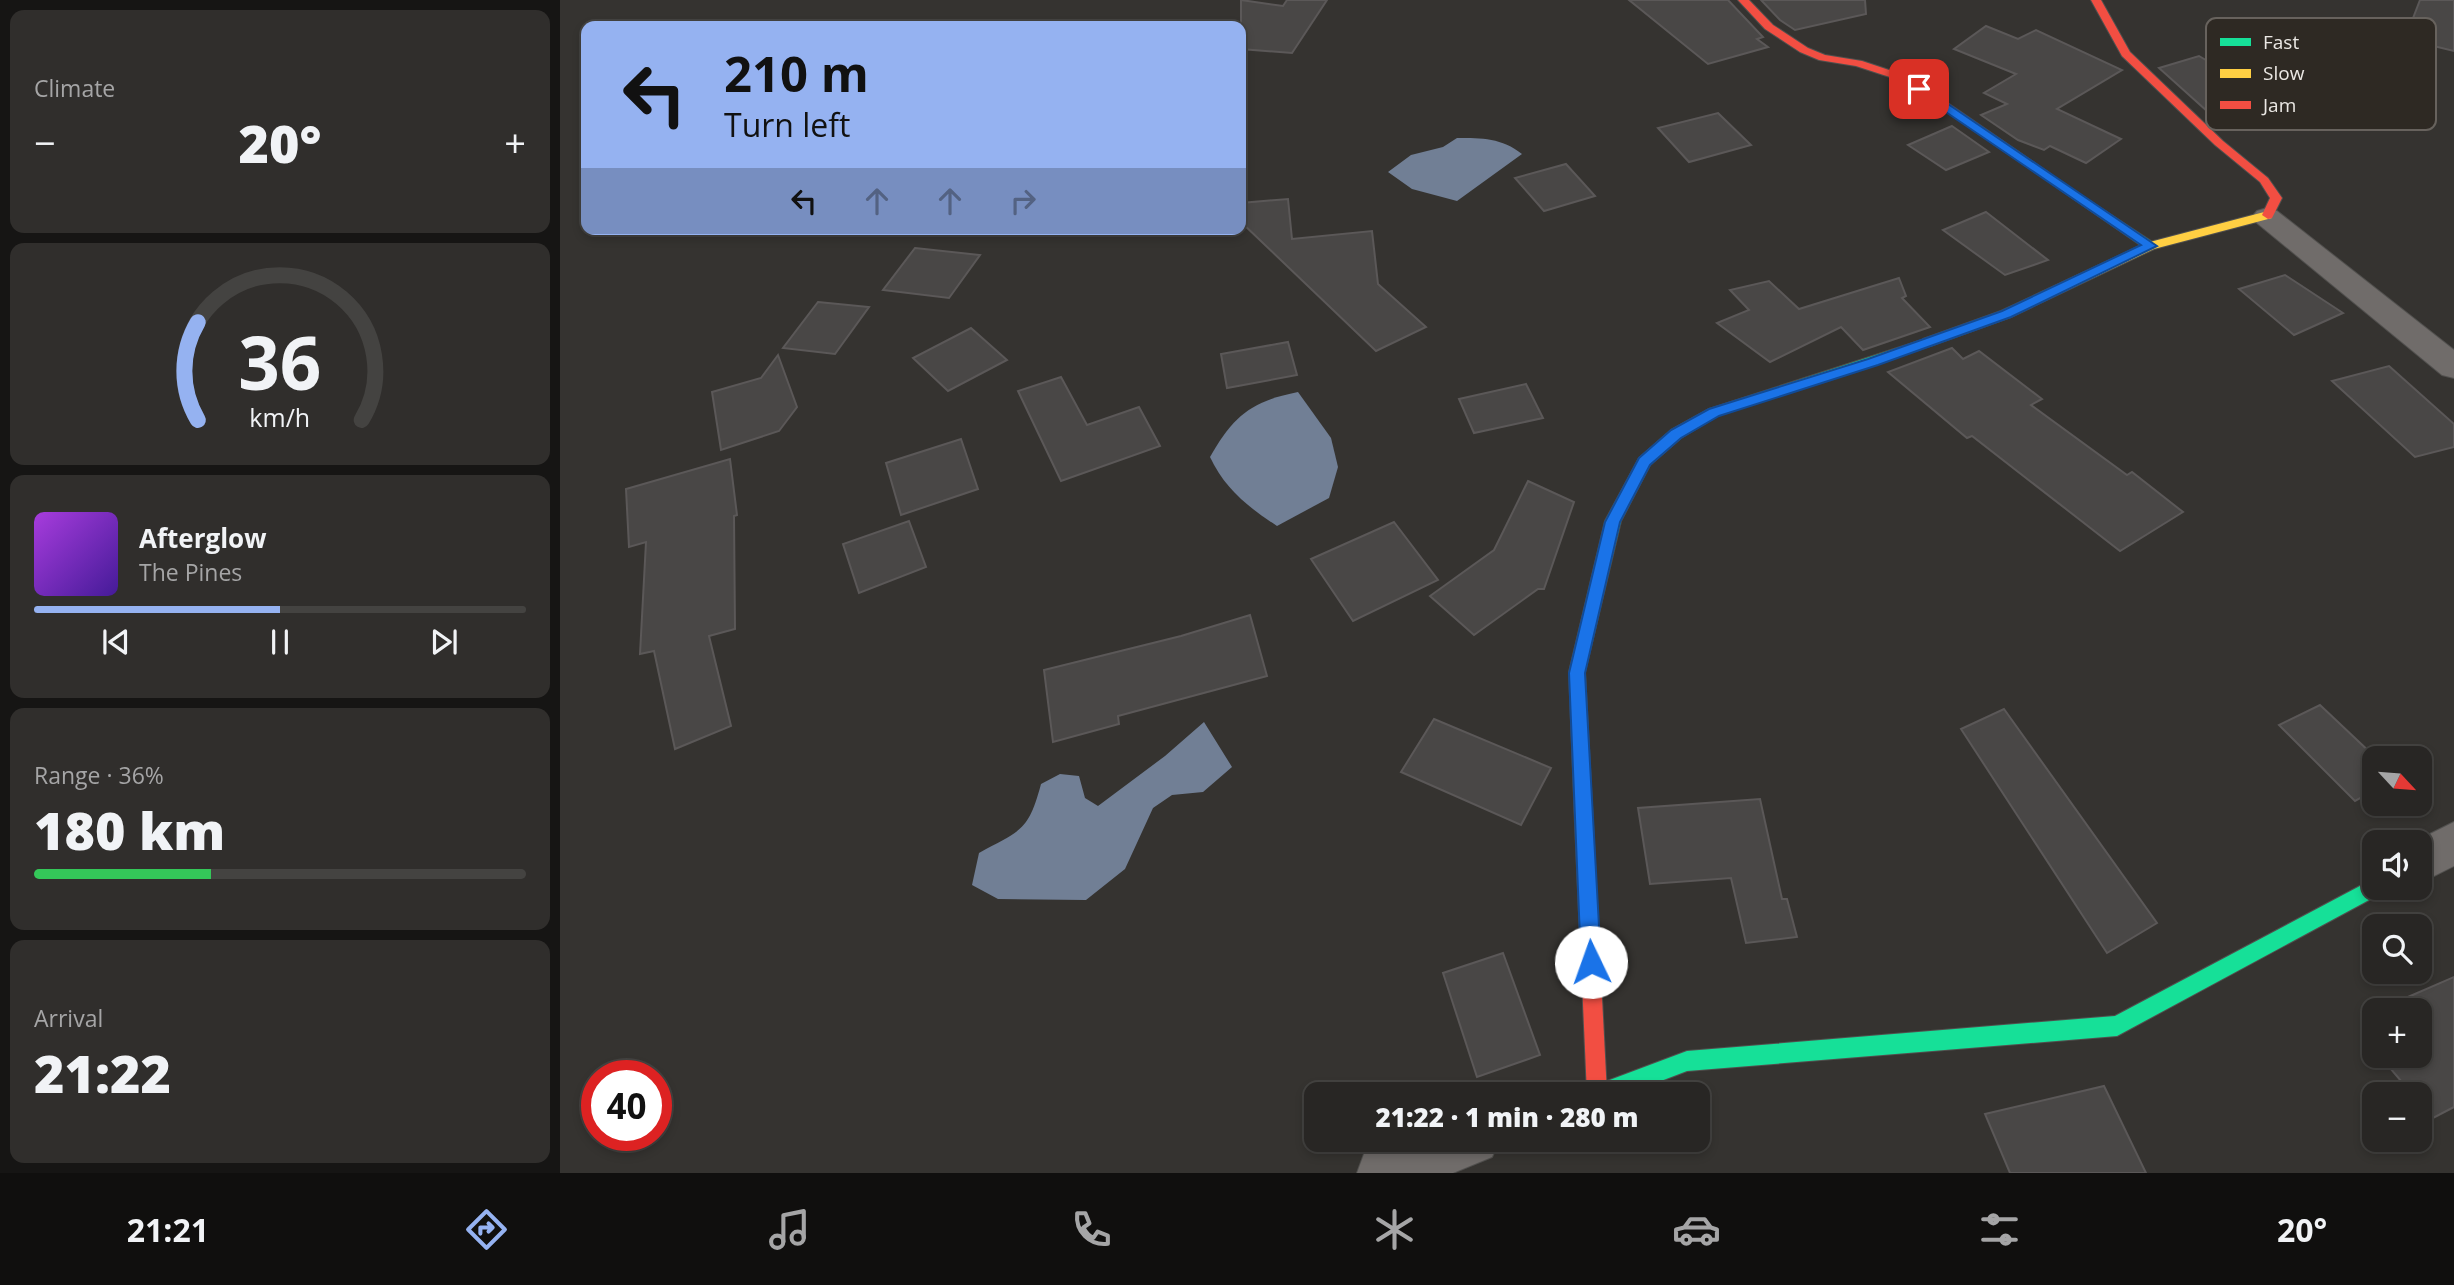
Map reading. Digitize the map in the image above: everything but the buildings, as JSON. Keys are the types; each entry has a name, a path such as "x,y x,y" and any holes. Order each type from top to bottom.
{"street":[{"path":"1743,0 1769,27 1804,50 1824,58 1858,63 1906,79 2150,246"},
{"path":"2096,0 2126,54 2219,143 2264,180 2276,198 2267,217"},
{"path":"1596,1082 1577,673 1613,522 1644,462 1676,434 1714,412 1873,362 2006,314 2150,246 2267,217"},
{"path":"2267,217 2454,367"},
{"path":"2432,855 2454,842"},
{"path":"1629,1082 1687,1060 2117,1026 2362,894"},
{"path":"1383,1173 1439,1152"}],"water":[{"path":"1457,138 1499,142 1522,154 1457,201 1412,189 1388,172 1411,155 1443,147"},
{"path":"1298,392 1331,438 1338,467 1329,498 1277,526 1238,496 1223,479 1210,457 1227,431 1245,412 1268,400"},
{"path":"1204,722 1232,767 1203,792 1172,795 1153,808 1125,869 1086,900 998,899 972,885 979,853 1020,828 1032,812 1041,784 1060,774 1079,776 1085,798 1098,806 1165,756"}],"traffic: fast":[{"path":"2046,175 2150,246"},
{"path":"1584,824 1577,672 1613,521 1644,462 1676,434 1714,412 1928,342"},
{"path":"1630,1082 1687,1061 2117,1026 2362,894"}],"traffic: slow":[{"path":"1928,342 2006,314 2150,246 2268,215"}],"traffic: jam":[{"path":"1743,0 1769,27 1804,50 1823,58 1858,63 1906,79 2046,175"},
{"path":"2096,0 2126,54 2219,143 2264,180 2276,198 2268,215"},
{"path":"1584,824 1596,1082"}],"route":[{"path":"1591,962 1577,673 1613,522 1644,462 1676,434 1714,412 1873,362 2006,314 2150,246 1919,89"}]}
